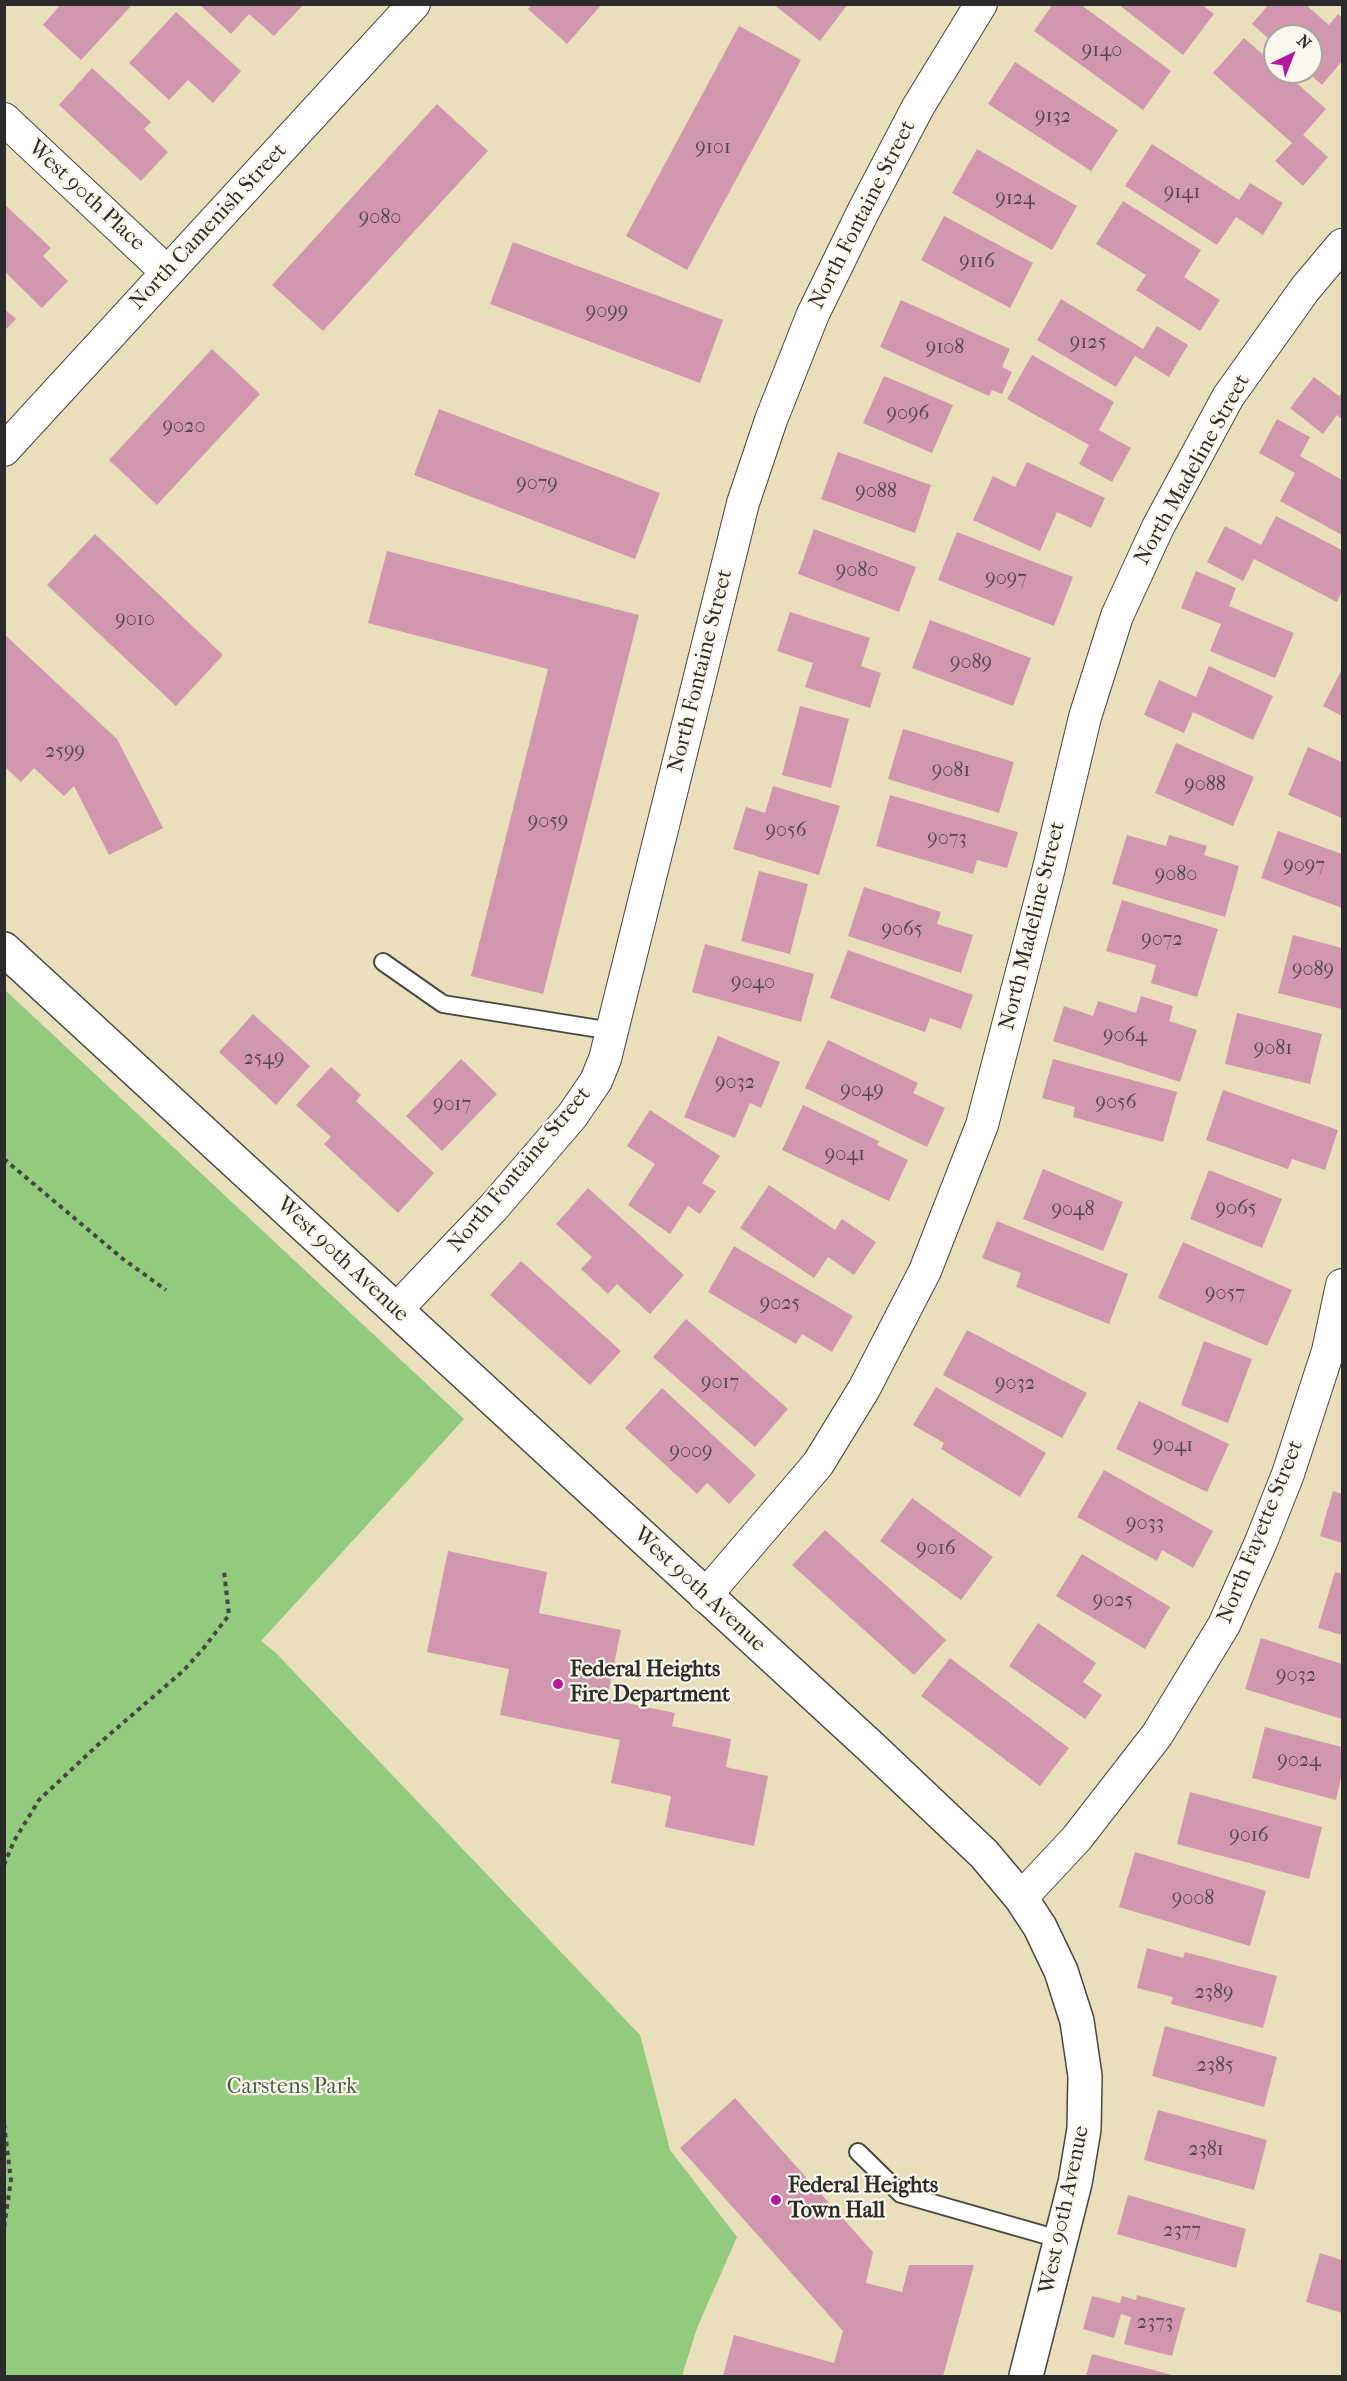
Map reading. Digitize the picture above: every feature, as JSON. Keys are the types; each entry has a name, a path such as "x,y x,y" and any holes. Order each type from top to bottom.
{"street":[{"name":"North Camenish Street","path":"4,450 414,4"},
{"name":"North Fontaine Street","path":"396,1310 494,1208 572,1116 596,1081 605,1059 743,503 771,420 813,314 863,212 918,107 981,4"},
{"name":"West 90th Place","path":"4,119 167,272"},
{"name":"North Madeline Street","path":"705,1596 818,1464 864,1389 925,1271 982,1125 1048,872 1085,717 1118,616 1158,527 1228,397 1305,289 1342,245"},
{"name":"West 90th Avenue","path":"4,949 871,1747 984,1854 1021,1898 1040,1927 1061,1971 1077,2021 1085,2076 1084,2129 1075,2183 1026,2376"},
{"name":"North Fayette Street","path":"1021,1898 1077,1838 1157,1735 1224,1625 1288,1474 1328,1351 1342,1285"}],"lane":[{"path":"383,962 443,1004 612,1031"},
{"path":"858,2152 901,2194 1062,2240"}],"path":[{"path":"4,1159 123,1259 166,1290"},
{"path":"4,1865 14,1840 39,1800 102,1741 183,1671 229,1615 224,1571"},
{"path":"4,2124 11,2180 4,2228"}],"green space":[{"name":"Carstens Park","path":"4,989 464,1419 261,1641 275,1652 640,2035 670,2150 737,2237 697,2328 682,2376 5,2376"}],"building":[{"path":"61,4 129,4 131,6 81,60 43,25"},
{"path":"199,4 304,4 274,36 249,14 231,34"},
{"path":"533,4 602,4 567,44 528,9"},
{"path":"773,4 848,4 820,41"},
{"path":"1053,4 1080,4 1171,71 1143,110 1034,31"},
{"path":"1118,4 1201,4 1214,14 1183,55"},
{"path":"1269,4 1305,4 1329,25 1338,14 1342,18 1342,61 1323,84 1323,24 1263,24 1263,34 1252,24"},
{"path":"176,12 241,71 213,103 188,80 169,100 129,63"},
{"path":"739,26 801,60 687,270 626,236"},
{"path":"1244,38 1263,55 1263,84 1298,84 1326,109 1303,135 1328,157 1303,186 1275,161 1292,143 1213,73"},
{"path":"1015,62 1118,130 1091,171 988,104"},
{"path":"92,68 151,122 144,129 168,152 141,181 59,105"},
{"path":"437,104 488,151 323,331 272,285"},
{"path":"1152,144 1239,200 1250,183 1283,203 1263,235 1236,217 1217,245 1125,186"},
{"path":"977,149 1077,206 1052,250 952,193"},
{"path":"1123,201 1201,250 1184,277 1220,300 1200,331 1136,290 1146,275 1096,244"},
{"path":"4,204 51,248 43,256 68,281 42,308 4,271"},
{"path":"944,216 1033,263 1010,308 921,260"},
{"path":"513,242 723,320 700,383 490,304"},
{"path":"1061,299 1143,349 1157,326 1188,345 1169,377 1135,356 1116,387 1037,340"},
{"path":"901,300 1010,349 1002,367 1012,372 1002,394 992,390 989,396 880,347"},
{"path":"4,309 16,319 4,331"},
{"path":"212,349 260,394 157,505 109,460"},
{"path":"1032,355 1114,402 1099,430 1131,448 1112,482 1079,464 1089,445 1007,399"},
{"path":"884,376 953,405 932,453 863,423"},
{"path":"1314,377 1339,396 1342,392 1342,420 1337,415 1323,434 1290,408"},
{"path":"439,409 660,493 635,559 414,475"},
{"path":"1277,419 1310,437 1300,456 1342,480 1342,535 1280,501 1295,473 1259,453"},
{"path":"838,452 931,485 915,533 821,499"},
{"path":"1027,462 1105,498 1091,528 1057,512 1040,551 973,520 993,476 1015,487"},
{"path":"1276,516 1342,550 1342,591 1337,602 1254,559 1243,581 1207,562 1225,526 1261,545"},
{"path":"814,529 916,567 899,612 798,574"},
{"path":"957,532 1073,577 1054,626 938,580"},
{"path":"95,534 223,655 176,706 47,585"},
{"path":"387,551 639,615 543,994 471,976 548,669 368,623"},
{"path":"1196,571 1236,588 1229,606 1294,633 1275,678 1210,651 1221,624 1181,608"},
{"path":"790,612 870,638 861,666 881,673 870,708 805,687 813,663 777,651"},
{"path":"930,620 1031,658 1013,706 912,668"},
{"path":"4,634 117,739 163,828 109,855 74,786 64,796 34,768 21,782 4,766"},
{"path":"1209,666 1273,696 1253,740 1193,712 1184,733 1144,715 1159,680 1196,697"},
{"path":"1342,669 1342,716 1323,706"},
{"path":"800,706 849,719 831,788 782,775"},
{"path":"903,729 1014,762 999,813 888,779"},
{"path":"1176,743 1254,777 1233,826 1155,793"},
{"path":"1308,747 1342,762 1342,818 1288,795"},
{"path":"773,786 840,806 819,875 733,849 746,807 765,813"},
{"path":"890,795 1018,832 1007,868 977,860 973,874 876,846"},
{"path":"1278,831 1342,854 1342,908 1261,878"},
{"path":"1127,835 1166,846 1169,835 1207,846 1204,855 1239,866 1225,917 1112,884"},
{"path":"759,871 808,884 790,954 741,941"},
{"path":"864,887 941,912 937,924 973,935 961,973 848,936"},
{"path":"1122,900 1218,929 1197,997 1151,983 1156,965 1106,951"},
{"path":"1293,935 1342,948 1342,1009 1278,993"},
{"path":"705,944 814,974 801,1022 692,992"},
{"path":"848,950 973,995 961,1029 930,1018 925,1032 830,998"},
{"path":"1141,996 1173,1006 1169,1021 1197,1030 1180,1082 1053,1041 1064,1006 1093,1016 1098,1001 1136,1013"},
{"path":"1237,1013 1322,1034 1310,1084 1225,1064"},
{"path":"253,1014 310,1066 276,1105 219,1052"},
{"path":"718,1036 780,1062 761,1108 750,1103 735,1138 684,1117"},
{"path":"828,1040 918,1083 913,1093 945,1108 927,1147 805,1088"},
{"path":"461,1059 497,1094 442,1151 406,1116"},
{"path":"1053,1059 1177,1092 1163,1142 1073,1117 1075,1107 1042,1098"},
{"path":"331,1067 361,1095 356,1101 434,1173 398,1213 324,1144 331,1137 296,1105"},
{"path":"1223,1090 1338,1130 1325,1170 1292,1159 1288,1169 1206,1140"},
{"path":"803,1105 879,1141 877,1145 908,1160 889,1201 782,1150"},
{"path":"650,1110 720,1156 702,1183 716,1191 700,1214 688,1206 670,1234 628,1205 655,1164 627,1146"},
{"path":"1043,1169 1123,1202 1103,1251 1023,1219"},
{"path":"1209,1170 1282,1199 1262,1248 1190,1219"},
{"path":"769,1185 835,1230 842,1219 876,1242 854,1275 828,1257 814,1278 740,1228"},
{"path":"588,1188 684,1275 650,1314 617,1284 608,1294 581,1269 592,1257 556,1224"},
{"path":"997,1221 1128,1274 1109,1324 1016,1287 1021,1273 982,1258"},
{"path":"1183,1242 1292,1290 1267,1346 1158,1298"},
{"path":"734,1246 853,1316 832,1352 802,1334 796,1344 708,1292"},
{"path":"521,1261 621,1351 590,1385 490,1295"},
{"path":"686,1319 788,1409 755,1447 653,1357"},
{"path":"967,1330 1087,1393 1062,1438 943,1375"},
{"path":"1204,1341 1252,1359 1228,1423 1181,1405"},
{"path":"936,1387 1046,1453 1020,1497 941,1449 944,1443 913,1425"},
{"path":"662,1388 756,1475 729,1504 707,1483 697,1494 625,1428"},
{"path":"1139,1401 1229,1444 1207,1492 1116,1449"},
{"path":"1104,1470 1213,1531 1193,1568 1162,1550 1157,1561 1077,1517"},
{"path":"1333,1491 1342,1494 1342,1543 1320,1536"},
{"path":"912,1498 993,1557 961,1600 880,1541"},
{"path":"825,1530 946,1640 914,1675 792,1565"},
{"name":"Federal Heights Fire Department","path":"448,1551 547,1572 539,1613 621,1630 607,1699 675,1713 672,1726 731,1739 726,1767 768,1776 754,1846 665,1827 671,1796 611,1783 620,1740 500,1715 509,1669 427,1652"},
{"path":"1082,1554 1170,1607 1145,1649 1056,1596"},
{"path":"1335,1572 1342,1574 1342,1635 1318,1628"},
{"path":"1038,1623 1096,1663 1083,1682 1102,1695 1085,1719 1009,1666"},
{"path":"1261,1638 1342,1664 1342,1719 1245,1689"},
{"path":"950,1658 1069,1748 1040,1786 921,1696"},
{"path":"1265,1727 1342,1747 1342,1774 1336,1800 1252,1778"},
{"path":"1190,1792 1322,1827 1309,1879 1177,1844"},
{"path":"1135,1852 1266,1891 1250,1946 1119,1907"},
{"path":"1147,1948 1183,1958 1185,1952 1277,1976 1263,2028 1171,2004 1173,1997 1137,1988"},
{"path":"1165,2026 1277,2057 1264,2107 1152,2076"},
{"name":"Federal Heights Town Hall","path":"735,2098 873,2252 866,2283 902,2292 909,2265 974,2265 943,2376 723,2376 734,2335 834,2363 843,2331 680,2148"},
{"path":"1158,2110 1267,2140 1254,2190 1144,2160"},
{"path":"1128,2195 1246,2229 1236,2268 1117,2234"},
{"path":"1320,2253 1342,2260 1342,2313 1306,2302"},
{"path":"1137,2295 1185,2308 1172,2356 1124,2344 1131,2317 1121,2314 1114,2338 1083,2329 1092,2296 1120,2303 1122,2296 1136,2300"},
{"path":"1092,2354 1176,2376 1086,2376"}],"place":[{"name":"Federal Heights Fire Department","path":"558,1684"},
{"name":"Federal Heights Town Hall","path":"776,2200"}]}
